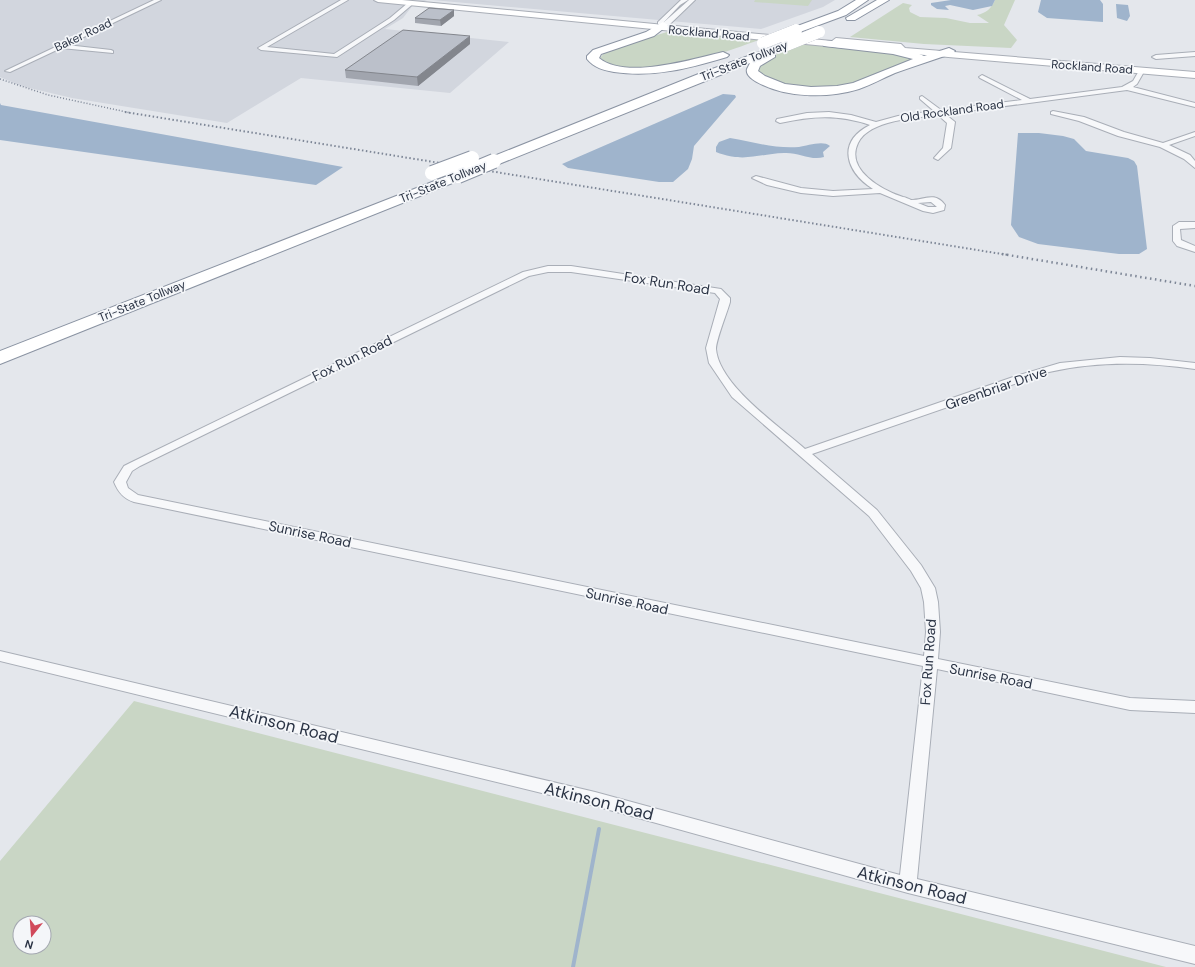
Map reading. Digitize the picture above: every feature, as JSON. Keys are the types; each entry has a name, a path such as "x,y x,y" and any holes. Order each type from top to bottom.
{"highway":[{"name":"Tri-State Tollway","path":"0,342 670,81 842,12 863,0"},
{"name":"Tri-State Tollway","path":"0,358 705,76 787,45 854,17 884,0"},
{"path":"676,30 657,29 604,48 594,54 593,59 601,65 616,69 658,71 692,64 760,44"},
{"path":"828,44 904,52 918,56 921,59"},
{"path":"787,45 784,49 758,62 753,67 752,72 770,84 799,90 834,90 850,87 921,59 944,52"}],"main road":[{"name":"Rockland Road","path":"378,0 412,1 657,29 944,52 1195,75"},
{"name":"Rockland Road","path":"676,30 828,44 944,52"}],"street":[{"name":"Baker Road","path":"8,71 58,46 158,0"},
{"path":"345,0 261,48 335,56 391,20 412,1"},
{"path":"657,29 660,23 670,12 683,3 692,0"},
{"path":"657,29 668,24 683,3"},
{"path":"670,12 677,13"},
{"path":"58,46 111,52"},
{"path":"1156,57 1195,54"},
{"path":"1128,88 1137,82 1142,70"},
{"path":"982,77 1026,101 1060,103"},
{"path":"1128,88 1195,106"},
{"name":"Old Rockland Road","path":"912,202 897,199 880,191 856,169 850,157 852,145 856,138 863,132 877,125 897,119 938,112 1128,88"},
{"path":"922,98 951,122 946,148 938,158"},
{"path":"780,121 801,115 830,113 852,116 877,125"},
{"path":"1053,113 1081,119 1121,134 1163,145 1187,157 1195,166"},
{"path":"1163,145 1195,134"},
{"path":"756,178 773,185 825,193 846,194 880,191"},
{"path":"1195,225 1179,225 1176,228 1177,241 1180,244 1195,249"},
{"name":"Fox Run Road","path":"161,451 514,278 535,271 558,269 578,270 718,291 725,298 711,348 714,363 723,378 736,395 873,513 916,568 928,588 931,602 933,632 908,885"},
{"name":"Greenbriar Drive","path":"803,453 869,432 1042,370 1073,364 1111,360 1150,360 1195,366"},
{"name":"Sunrise Road","path":"161,451 136,464 122,477 120,482 128,495 134,498 930,664 1130,704 1195,708"},
{"name":"Atkinson Road","path":"1,658 595,800 908,885 1195,956"}],"shaded area":[{"path":"0,0 427,0 413,5 403,18 385,29 509,42 450,93 301,78 227,123 72,98 21,86 0,77"},
{"path":"432,0 835,0 823,7 761,29"}],"green space":[{"path":"755,0 812,0 808,6 754,2"},
{"path":"995,0 1015,0 1004,25 1017,40 1011,48 924,44 850,37 903,3 912,5 909,8 910,12 920,17 946,18 970,23 989,23 977,15 988,10"},
{"path":"667,32 759,40 723,53 679,65 656,68 635,69 616,66 600,58 607,50"},
{"path":"803,44 913,55 915,62 848,87 798,89 757,75 756,66 775,55"},
{"path":"134,701 1166,967 0,967 0,861"}],"water":[{"path":"951,0 995,0 992,6 973,10 950,5 945,6 949,10 937,9 931,5 931,3"},
{"path":"1041,0 1100,0 1103,4 1103,22 1047,18 1038,12"},
{"path":"1116,4 1128,5 1130,16 1127,21 1117,18"},
{"path":"723,94 735,95 736,97 694,146 692,159 688,169 673,182 659,182 568,168 562,164"},
{"path":"0,103 1,105 343,167 316,185 0,140"},
{"path":"1018,133 1039,133 1063,136 1074,139 1086,151 1128,158 1134,161 1137,166 1147,249 1139,254 1119,254 1038,244 1019,237 1011,225"},
{"path":"730,138 781,147 799,147 819,143 830,146 823,152 824,157 819,158 789,153 735,157 716,152 716,147 719,142"}],"building":[{"path":"429,8 454,10 440,20 415,18"},
{"path":"403,30 470,36 417,77 345,70"}],"waterway":[{"path":"573,967 599,829"}],"railway":[{"path":"0,79 48,95 130,113"},
{"path":"125,112 130,113"},
{"path":"130,113 1008,255"},
{"path":"1002,254 1195,286"}]}
